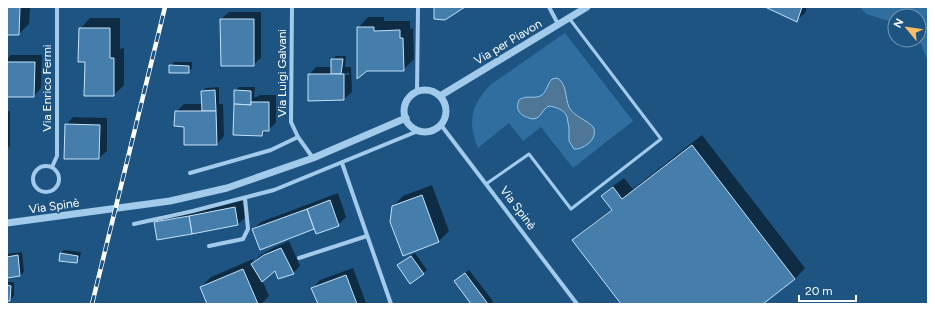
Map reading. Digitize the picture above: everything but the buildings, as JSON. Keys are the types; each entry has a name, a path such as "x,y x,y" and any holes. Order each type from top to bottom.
{"street":[{"name":"Via Enrico Fermi","path":"52,167 57,156 57,7"},
{"name":"Via Luigi Galvani","path":"292,7 291,122 298,138 313,158"},
{"path":"417,92 418,7"},
{"path":"549,7 558,24"},
{"name":"Via per Piavon","path":"440,96 587,7"},
{"path":"134,224 193,211 274,190 418,131 431,132 441,125 446,113 444,101 440,96 429,91 417,92 408,100 405,112 406,118 408,123 418,131"},
{"path":"313,158 406,118"},
{"name":"Via Spinè","path":"441,125 577,304"},
{"path":"190,173 271,150 298,138"},
{"name":"Via Spinè","path":"7,223 170,201 227,188 313,158"},
{"path":"342,163 391,304"},
{"path":"39,167 52,167 58,173 59,182 57,186 46,192 38,189 33,182 34,174 39,167"},
{"path":"209,246 243,239 248,229 245,198"},
{"path":"299,258 368,236"}],"lane":[{"path":"486,184 529,154 571,209 661,139 569,18"}],"shaded area":[{"path":"860,7 928,7 928,62 923,48 927,48 927,8 887,8 887,21 866,14"},
{"path":"565,33 633,121 573,168 541,127 523,141 509,123 478,148 473,130 473,114 479,100 490,85"},
{"path":"557,78 563,83 571,110 594,128 594,136 592,140 579,149 574,149 569,141 567,117 562,111 549,106 538,117 533,119 520,113 518,108 519,100 525,97 537,97 542,95 552,79"}],"railway":[{"path":"92,304 165,7"}]}
